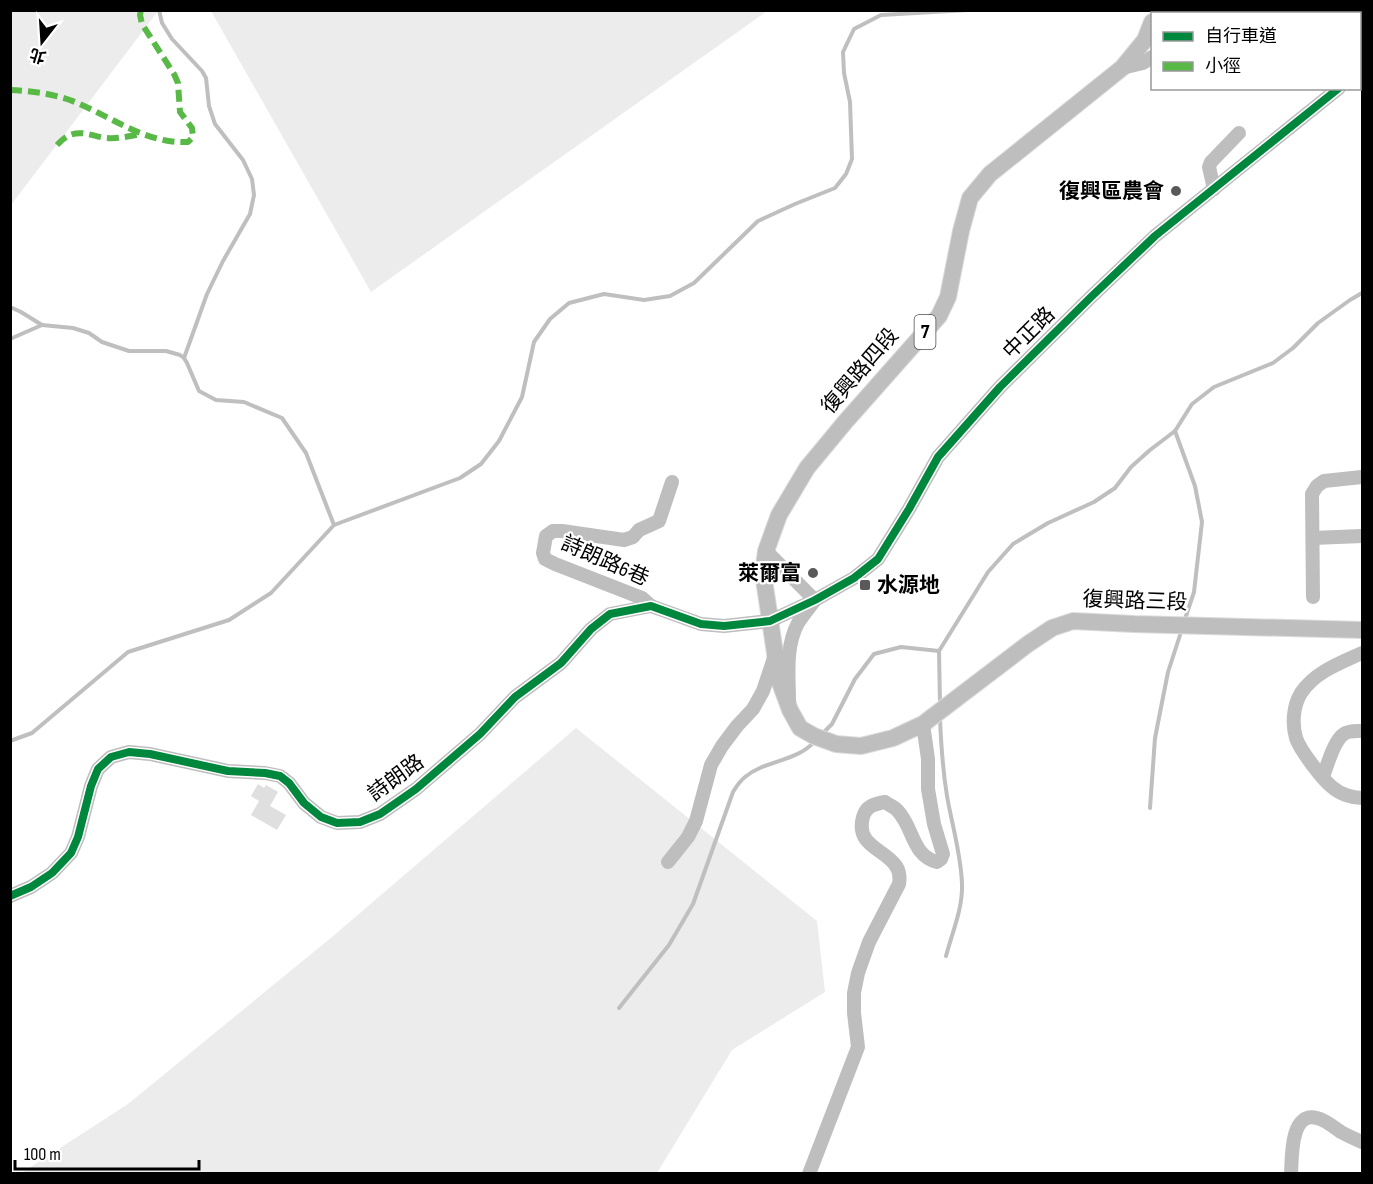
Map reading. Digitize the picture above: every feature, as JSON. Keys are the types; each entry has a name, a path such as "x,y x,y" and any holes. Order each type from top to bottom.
{"main road":[{"name":"復興路四段","path":"836,744 800,728 789,710 779,680 763,573 766,551 779,515 807,468 939,316 948,297 960,231 970,198 990,174 1122,68 1145,40 1151,25"},
{"name":"復興路三段","path":"836,744 861,746 893,738 923,724 1028,644 1052,628 1073,621 1362,630"}],"street":[{"path":"1122,68 1143,63 1151,58"},
{"path":"1320,104 1324,90"},
{"name":"中正路","path":"770,621 815,600 854,578 878,559 939,457 1000,387 1155,236 1337,90"},
{"path":"1214,189 1209,167 1211,162 1239,133"},
{"path":"1313,597 1312,494 1324,481 1362,477"},
{"name":"詩朗路6巷","path":"651,606 642,598 545,560 543,553 546,536 553,531 624,540 633,537 639,530 659,521 672,482"},
{"path":"1313,538 1362,536"},
{"path":"766,551 815,600 798,623 791,641 789,710"},
{"path":"651,606 701,624 724,626 770,621"},
{"name":"詩朗路","path":"10,896 31,887 52,873 71,853 98,769 111,757 129,752 150,754 228,771 280,776 289,783 304,803 321,817 337,823 360,822 380,814 416,789 480,734 516,697 561,663 591,629 610,614 651,606"},
{"path":"1362,653 1334,665 1314,678 1300,694 1294,713 1293,726 1297,741 1331,786 1343,794 1362,798"},
{"path":"668,862 688,837 696,821 711,765 722,746 753,709 763,692 775,655"},
{"path":"809,1173 858,1047 854,1013 854,993 858,973 869,942 899,884 900,876 896,865 866,841 862,831 862,819 866,809 874,804 885,802 897,810 905,821 921,854 937,862 943,854 934,824 928,789 928,759 923,724"},
{"path":"1323,777 1342,734 1362,731"},
{"path":"1292,1173 1292,1148 1296,1132 1302,1121 1308,1118 1326,1122 1362,1142"}],"shaded area":[{"path":"10,11 158,11 11,205"},
{"path":"211,11 767,11 371,292"},
{"path":"576,728 817,921 825,992 732,1050 657,1173 20,1174 128,1104 332,937"}],"building":[{"path":"258,784 264,788 266,785 278,792 270,806 286,815 277,830 251,815 259,801 251,796"}],"waterway":[{"path":"159,10 162,23 172,39 206,78 209,106 215,124 243,160 252,179 254,195 250,214 207,294 184,358"},
{"path":"10,741 32,733 128,652 229,620 271,593 334,525 460,478 481,464 499,441 522,397 534,342 550,319 569,303 604,294 644,300 670,296 694,283 758,221 835,188 846,174 852,159 850,102 844,73 843,52 854,29 881,15 968,10"},
{"path":"821,735 832,724 855,679 874,654 901,647 939,651 988,572 1013,544 1048,523 1094,502 1115,488 1131,467 1175,431 1192,404 1214,387 1273,363 1293,348 1318,323 1362,293"},
{"path":"10,307 42,325 73,328 89,333 102,342 129,351 166,351 180,355 187,363 199,391 216,400 244,402 282,418 306,453 334,525"},
{"path":"10,339 42,325"},
{"path":"1175,431 1195,486 1202,522 1194,592 1184,622"},
{"path":"1150,808 1155,738 1168,672 1182,629"},
{"path":"939,651 940,704"},
{"path":"940,718 942,757 962,884 959,911 946,956"},
{"path":"619,1008 669,945 693,904 733,792 738,784 753,771 798,754 814,742"}],"marked path":[{"path":"10,90 60,97 158,139 188,142 193,137 192,128 180,112 178,83 142,24 141,10"},
{"path":"57,145 67,137 78,133 111,138 141,134"}],"cycle path":[{"path":"10,896 31,887 52,873 71,853 98,769 111,757 129,752 150,754 228,771 280,776 289,783 304,803 321,817 337,823 360,822 380,814 416,789 480,734 515,697 561,663 591,629 610,614 651,606 701,624 724,626 770,621 815,600 854,578 878,559 938,457 1000,387 1155,236 1337,90"}],"place":[{"name":"復興區農會","path":"1176,191"},
{"name":"萊爾富","path":"813,573"},
{"name":"水源地","path":"865,585"}]}
